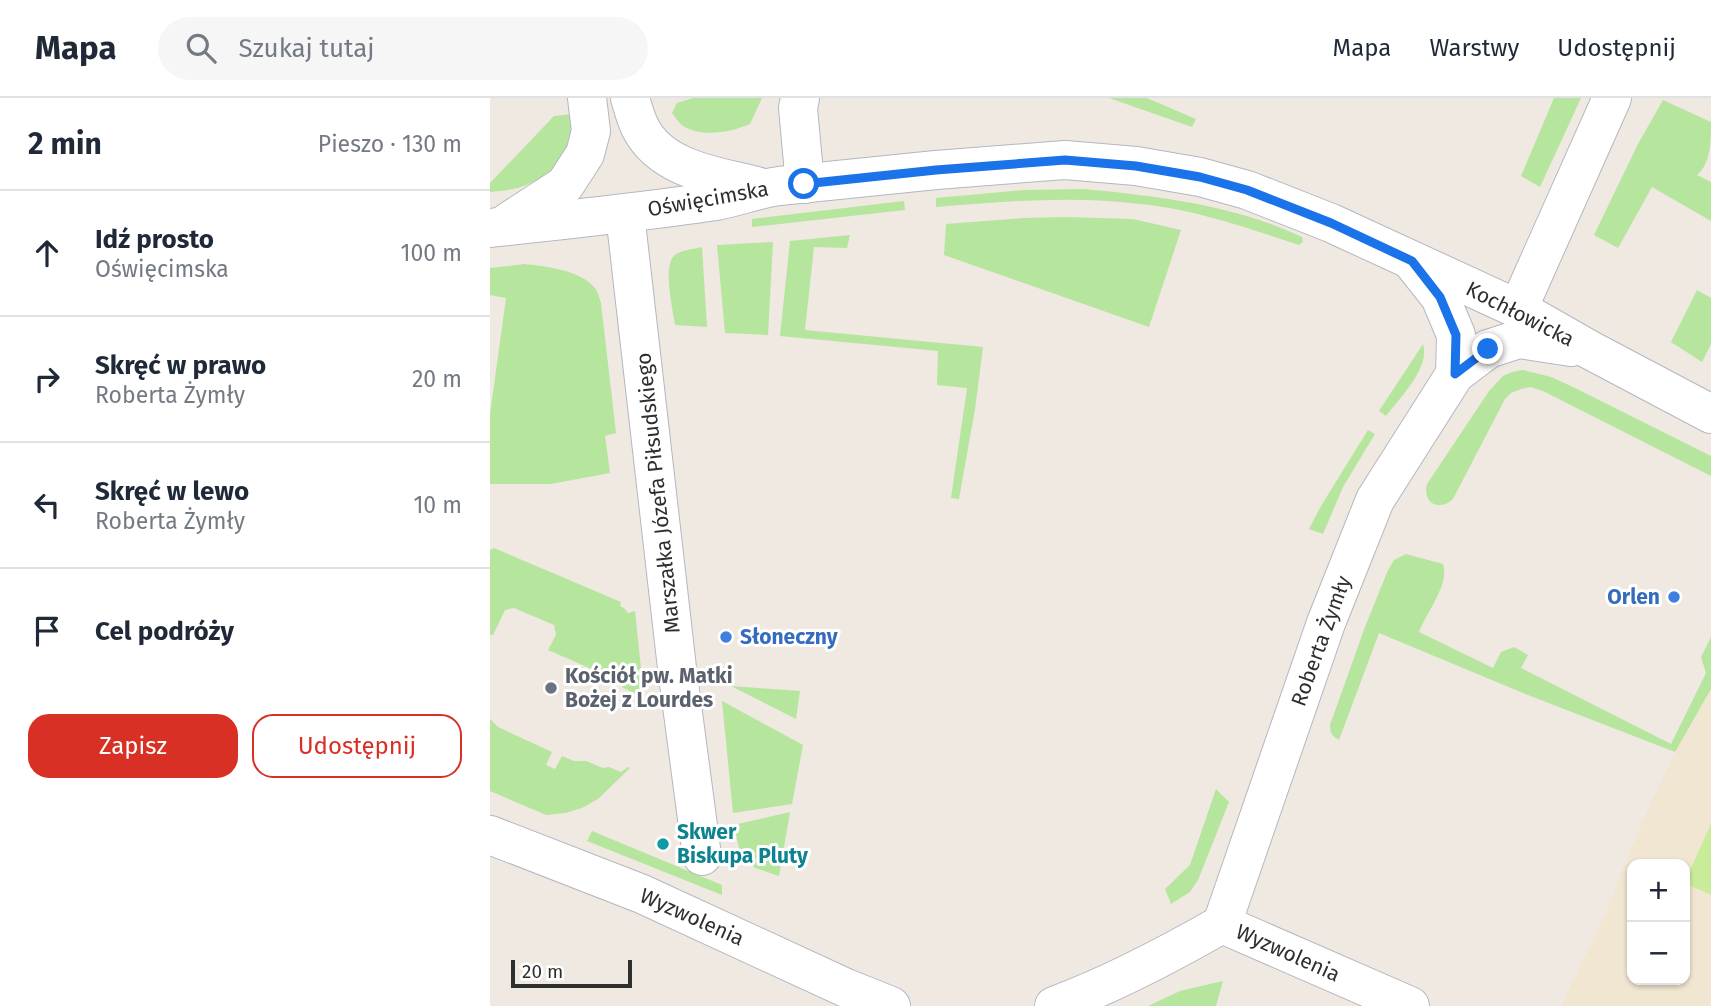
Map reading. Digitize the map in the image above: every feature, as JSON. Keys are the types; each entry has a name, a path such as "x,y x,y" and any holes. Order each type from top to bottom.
{"street":[{"path":"494,228 565,186 585,154 591,131 587,98"},
{"path":"630,98 641,130 657,150 678,165 766,188"},
{"path":"800,98 798,108 804,184"},
{"path":"1518,309 1612,98"},
{"name":"Oświęcimska","path":"494,228 625,214 720,200 766,188 1065,160 1136,166 1200,177 1247,190 1331,223 1412,261"},
{"name":"Marszałka Józefa Piłsudskiego","path":"625,214 677,668 702,856"},
{"path":"1412,261 1440,297 1456,335 1455,374"},
{"name":"Kochłowicka","path":"1412,261 1518,309 1590,350"},
{"name":"Roberta Żymły","path":"1222,924 1326,623 1375,500 1455,374 1488,349 1519,339 1590,350"},
{"path":"1590,350 1711,414"},
{"name":"Wyzwolenia","path":"490,835 642,894 847,997 891,1006"},
{"name":"Wyzwolenia","path":"1055,1006 1166,956 1222,924 1410,1006"}],"shaded area":[{"path":"1711,689 1711,1006 1561,1006 1607,911 1627,860 1627,985 1690,985 1690,859 1627,859 1675,752"}],"green space":[{"path":"693,98 762,98 750,124 708,133 683,126 672,113 677,103"},
{"path":"1109,98 1147,98 1196,119 1192,127"},
{"path":"1554,98 1581,98 1540,187 1521,176"},
{"path":"1663,100 1711,122 1708,158 1697,175 1711,182 1711,221 1652,187 1618,248 1594,235 1638,144"},
{"path":"573,114 571,141 566,152 549,172 526,185 490,192 490,183 554,116"},
{"path":"1084,189 1167,199 1223,210 1276,226 1302,237 1303,242 1299,245 1225,221 1187,212 1122,202 1043,200 936,207 936,198 1023,190"},
{"path":"904,201 905,210 752,227 752,219"},
{"path":"1064,217 1133,219 1181,230 1149,327 944,255 946,224"},
{"path":"850,235 847,248 814,247 805,330 983,347 959,499 951,498 967,388 937,385 938,351 780,336 790,241"},
{"path":"773,242 768,335 725,333 717,245"},
{"path":"702,247 707,327 675,325 669,288 671,260 681,252"},
{"path":"524,264 571,273 588,281 597,292 601,303 616,433 605,436 610,473 551,484 490,484 490,414 506,298 490,295 490,268"},
{"path":"1697,290 1711,298 1711,344 1702,362 1671,342"},
{"path":"1423,344 1424,353 1418,372 1386,416 1379,411"},
{"path":"1523,370 1551,377 1573,387 1711,456 1711,476 1543,391 1530,387 1511,393 1505,399 1453,499 1442,505 1433,504 1427,496 1427,484 1489,391 1503,376"},
{"path":"1368,430 1375,434 1343,487 1323,534 1309,529 1321,506"},
{"path":"494,548 621,602 620,606 628,613 635,611 644,697 623,688 619,681 548,650 556,635 554,625 514,608 505,610 493,635 490,635 490,550"},
{"path":"1406,554 1443,564 1440,589 1419,632 1493,668 1501,652 1514,647 1528,655 1521,668 1671,744 1706,673 1701,657 1711,637 1711,689 1675,752 1379,633 1339,740 1331,732 1330,725 1365,627 1388,570 1394,560"},
{"path":"731,686 800,691 796,719"},
{"path":"722,701 803,745 792,804 733,813"},
{"path":"490,719 498,727 552,752 546,765 555,769 562,756 621,772 630,768 598,799 582,808 546,815 490,791"},
{"path":"1216,789 1229,802 1198,880 1190,892 1171,904 1165,889 1190,865"},
{"path":"790,812 779,876 755,868 740,853 734,825"},
{"path":"1711,824 1711,895 1690,885 1690,870"},
{"path":"592,831 722,885 722,895 587,841"},
{"path":"1223,981 1216,1006 1148,1006 1180,991"}],"place":[{"name":"Orlen","path":"1674,597"},
{"name":"Słoneczny","path":"726,637"},
{"name":"Kościół pw. Matki Bożej z Lourdes","path":"551,688"},
{"name":"Skwer Biskupa Pluty","path":"663,844"}],"route":[{"path":"804,184 1065,160 1136,166 1200,177 1247,190 1331,223 1412,261 1440,297 1456,335 1455,374 1488,349"}]}
